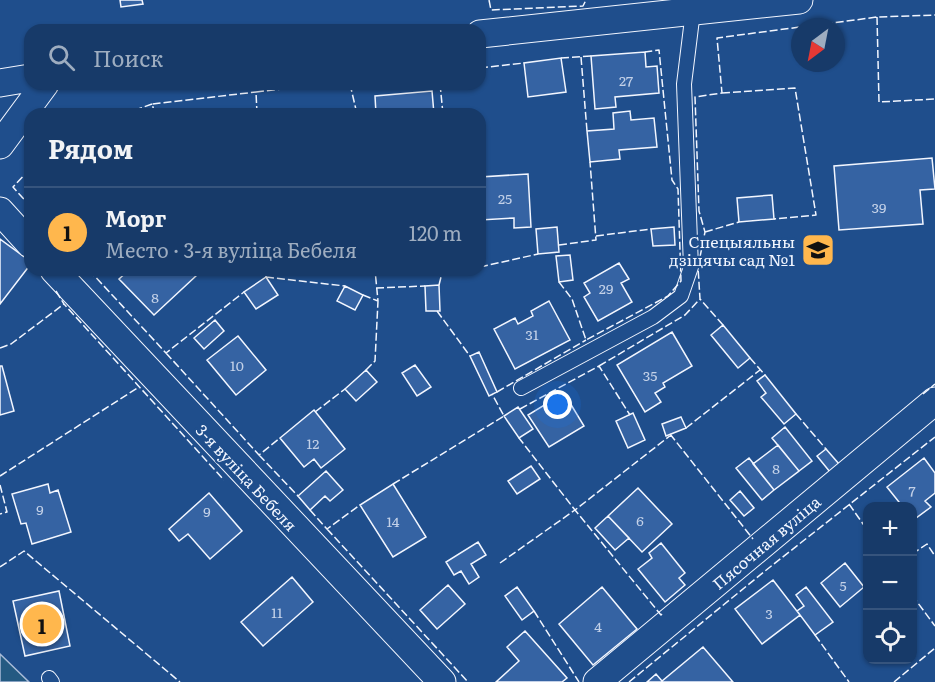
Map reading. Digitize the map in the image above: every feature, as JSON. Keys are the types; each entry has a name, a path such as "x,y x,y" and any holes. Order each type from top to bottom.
{"street":[{"path":"486,33 799,0"},
{"path":"0,83 24,79"},
{"path":"27,108 41,90"},
{"path":"0,145 24,112"},
{"path":"0,211 24,237"},
{"name":"3-я вуліца Бебеля","path":"60,276 442,682"},
{"name":"Пясочная вуліца","path":"597,682 935,402"}],"lane":[{"path":"521,388 653,317 681,296 691,267 684,84 693,11"}],"shaded area":[{"path":"0,654 29,682 0,682"}],"building":[{"path":"120,0 142,0 143,4 121,7"},
{"path":"645,52 646,67 657,66 659,93 615,97 616,107 595,109 591,56"},
{"path":"561,58 566,92 528,97 524,63"},
{"path":"432,91 433,108 376,108 375,96"},
{"path":"630,111 631,120 654,118 657,147 619,150 620,159 590,162 587,131 614,129 613,113"},
{"path":"932,158 935,189 920,190 923,224 839,230 834,166"},
{"path":"528,174 531,227 514,228 514,218 486,220 486,177"},
{"path":"772,195 774,219 739,222 737,198"},
{"path":"557,227 559,252 538,254 536,229"},
{"path":"674,227 675,245 653,246 651,229"},
{"path":"0,239 24,257 24,273 0,304"},
{"path":"570,255 573,280 559,282 556,256"},
{"path":"619,263 629,279 621,283 632,302 598,321 584,297 590,293 584,283"},
{"path":"122,276 196,276 154,315 119,279"},
{"path":"266,277 278,295 256,309 244,292"},
{"path":"439,285 440,311 426,311 425,286"},
{"path":"345,286 363,295 355,310 337,301"},
{"path":"549,301 570,340 515,369 494,329 515,318 518,324 533,316 531,311"},
{"path":"215,320 224,331 204,349 194,338"},
{"path":"723,325 750,358 738,368 711,335"},
{"path":"672,332 692,366 663,383 665,387 655,393 661,402 645,412 617,365"},
{"path":"238,336 266,370 236,395 207,360"},
{"path":"479,352 497,392 489,396 470,356"},
{"path":"415,365 431,387 417,396 402,373"},
{"path":"0,366 2,366 14,411 0,415"},
{"path":"366,370 377,382 356,401 345,389"},
{"path":"765,375 796,414 784,424 761,397 766,393 757,381"},
{"path":"564,393 584,426 549,447 528,415"},
{"path":"518,407 533,429 519,438 504,416"},
{"path":"314,410 345,449 321,468 314,459 304,467 280,438"},
{"path":"633,413 645,440 628,448 616,421"},
{"path":"681,417 686,428 666,436 662,424"},
{"path":"785,427 812,461 799,471 772,438"},
{"path":"778,445 799,471 774,490 753,464"},
{"path":"826,449 839,464 830,472 817,456"},
{"path":"749,458 774,490 762,500 736,468"},
{"path":"924,458 935,473 935,493 925,501 931,507 917,517 917,502 899,502 887,487"},
{"path":"531,466 540,479 517,494 508,481"},
{"path":"326,471 343,490 330,501 325,496 310,510 298,496"},
{"path":"48,484 50,493 58,490 71,532 32,544 26,523 21,524 12,494"},
{"path":"393,484 426,537 393,557 360,505"},
{"path":"638,488 672,524 642,552 608,516"},
{"path":"740,491 754,508 744,516 730,500"},
{"path":"209,493 242,531 210,559 188,534 179,541 169,529"},
{"path":"608,516 629,538 615,550 595,528"},
{"path":"478,542 486,555 471,564 479,577 469,584 461,571 454,575 446,562"},
{"path":"661,543 685,573 679,578 685,585 665,602 638,569 652,558 649,553"},
{"path":"845,563 863,588 840,607 821,583"},
{"path":"292,577 313,602 263,646 241,622"},
{"path":"773,580 800,615 762,644 735,609"},
{"path":"448,585 465,604 437,629 420,610"},
{"path":"517,587 534,611 522,620 505,596"},
{"path":"602,587 637,629 593,665 559,624"},
{"path":"806,587 833,622 815,635 797,611 804,606 796,595"},
{"path":"59,591 70,646 25,656 13,601"},
{"path":"525,631 567,678 562,682 496,682 519,661 507,647"},
{"path":"703,647 733,682 647,682 656,674 662,681"}],"fence":[{"path":"489,0 491,10 583,6 586,0"},
{"path":"845,21 877,17 935,15"},
{"path":"877,17 879,102 935,99"},
{"path":"723,325 700,299 698,267 705,232 699,211 695,97 722,93 717,38 791,28"},
{"path":"559,282 572,299 586,340 668,296 681,281 678,189 672,180 659,50 645,52"},
{"path":"561,58 591,56"},
{"path":"581,57 587,131"},
{"path":"486,67 524,63"},
{"path":"722,93 795,88 816,215 774,219"},
{"path":"257,108 256,92 273,90"},
{"path":"351,90 356,108"},
{"path":"441,90 442,108"},
{"path":"153,108 152,104 256,92"},
{"path":"141,108 152,104"},
{"path":"559,245 596,240 590,162"},
{"path":"24,175 13,187 24,199"},
{"path":"705,232 739,222"},
{"path":"596,236 651,229"},
{"path":"486,266 538,254"},
{"path":"95,276 166,353 244,292"},
{"path":"363,295 378,301 376,276"},
{"path":"439,285 441,276"},
{"path":"266,277 345,286"},
{"path":"376,288 425,286"},
{"path":"56,291 64,304 224,480"},
{"path":"599,366 685,315 700,299"},
{"path":"366,370 375,361 378,301"},
{"path":"0,348 11,344 64,304"},
{"path":"437,311 470,356"},
{"path":"497,392 586,340"},
{"path":"166,353 259,455 280,438"},
{"path":"750,358 765,375"},
{"path":"520,409 599,366 630,415"},
{"path":"686,428 760,370"},
{"path":"923,394 935,384"},
{"path":"0,476 139,387"},
{"path":"315,412 345,389"},
{"path":"393,484 504,416 492,394"},
{"path":"796,414 826,449"},
{"path":"670,434 753,539"},
{"path":"662,614 575,510 671,435"},
{"path":"629,682 935,437"},
{"path":"500,563 575,510 519,438"},
{"path":"259,455 298,496"},
{"path":"0,485 7,512 0,514"},
{"path":"849,504 863,524"},
{"path":"310,510 327,529 360,505"},
{"path":"327,529 468,682"},
{"path":"917,551 927,544 935,556"},
{"path":"0,567 24,551 180,682"},
{"path":"917,602 935,626"},
{"path":"534,611 579,682"},
{"path":"815,635 849,682"},
{"path":"894,682 935,648"}],"place":[{"name":"Спецыяльны дзіцячы сад №1","path":"818,250"},
{"name":"Морг","path":"42,624"}]}
